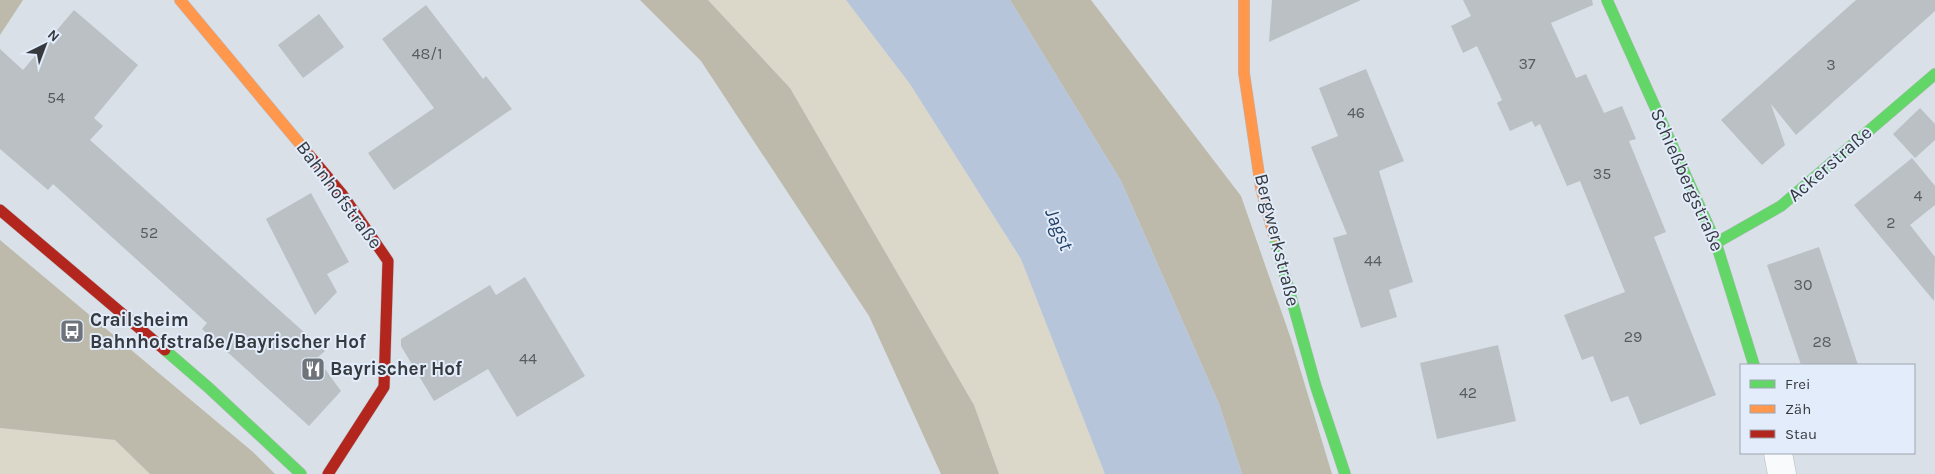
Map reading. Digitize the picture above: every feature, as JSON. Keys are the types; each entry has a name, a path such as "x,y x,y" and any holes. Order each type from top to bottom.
{"street":[{"name":"Bahnhofstraße","path":"180,0 342,194 388,261 384,387 328,474"},
{"name":"Bergwerkstraße","path":"1244,0 1244,72 1261,188 1316,387 1345,474"},
{"name":"Schießbergstraße","path":"1607,0 1716,243 1754,364"},
{"name":"Ackerstraße","path":"1716,243 1781,206 1935,74"},
{"path":"0,210 209,388 301,474"},
{"path":"1778,454 1782,474"}],"shaded area":[{"path":"0,0 23,0 0,35"},
{"path":"640,0 708,0 790,88 974,405 999,474 941,474 869,316 701,61"},
{"path":"708,0 846,0 910,84 1021,259 1105,474 999,474 974,405 790,88"},
{"path":"1010,0 1091,0 1241,196 1291,339 1332,474 1242,474 1219,404 1121,181"},
{"path":"0,240 253,452 275,474 150,474 115,440 0,428"},
{"path":"0,428 115,440 150,474 0,474"}],"water":[{"name":"Jagst","path":"846,0 1010,0 1121,181 1219,404 1242,474 1105,474 1021,259 910,84"}],"building":[{"path":"1272,0 1361,0 1269,42"},
{"path":"1463,0 1592,0 1593,5 1551,23 1576,78 1586,74 1604,113 1622,106 1636,139 1629,141 1666,232 1654,237 1716,395 1640,425 1628,396 1611,402 1593,356 1582,360 1564,315 1625,292 1580,181 1567,186 1540,124 1535,127 1532,121 1510,131 1497,103 1502,100 1477,46 1463,53 1451,26 1471,16"},
{"path":"1856,0 1935,0 1935,11 1796,135 1771,104 1785,145 1762,165 1721,120"},
{"path":"426,5 483,79 486,76 512,109 394,190 368,153 434,108 382,39"},
{"path":"74,10 138,65 94,118 103,126 90,140 325,351 317,358 341,391 309,426 202,329 207,323 53,184 48,190 0,149 0,49 23,70"},
{"path":"319,14 344,47 303,78 278,45"},
{"path":"1366,69 1404,161 1379,171 1413,282 1389,290 1397,317 1361,328 1333,238 1347,234 1311,147 1338,136 1319,88"},
{"path":"1920,108 1935,124 1935,140 1915,158 1893,134"},
{"path":"1912,158 1935,186 1935,205 1910,225 1935,257 1934,301 1854,205"},
{"path":"311,193 349,262 327,274 337,292 315,315 266,219"},
{"path":"1819,247 1858,364 1801,364 1767,265"},
{"path":"525,277 585,376 517,417 488,369 434,401 401,346 401,339 490,285 496,295"},
{"path":"1498,345 1516,421 1437,439 1420,363"}],"traffic: fast":[{"path":"1607,0 1716,243 1754,364"},
{"path":"1716,243 1781,206 1935,74"},
{"path":"1274,236 1316,387 1345,474"},
{"path":"165,350 209,388 301,474"}],"traffic: slow":[{"path":"180,0 310,156"},
{"path":"1244,0 1244,73 1261,188 1274,236"}],"traffic: jam":[{"path":"310,156 342,194 388,261 384,387 328,474"},
{"path":"0,210 165,350"}],"place":[{"name":"Crailsheim Bahnhofstraße/Bayrischer Hof","path":"72,331"},
{"name":"Bayrischer Hof","path":"313,369"}]}
